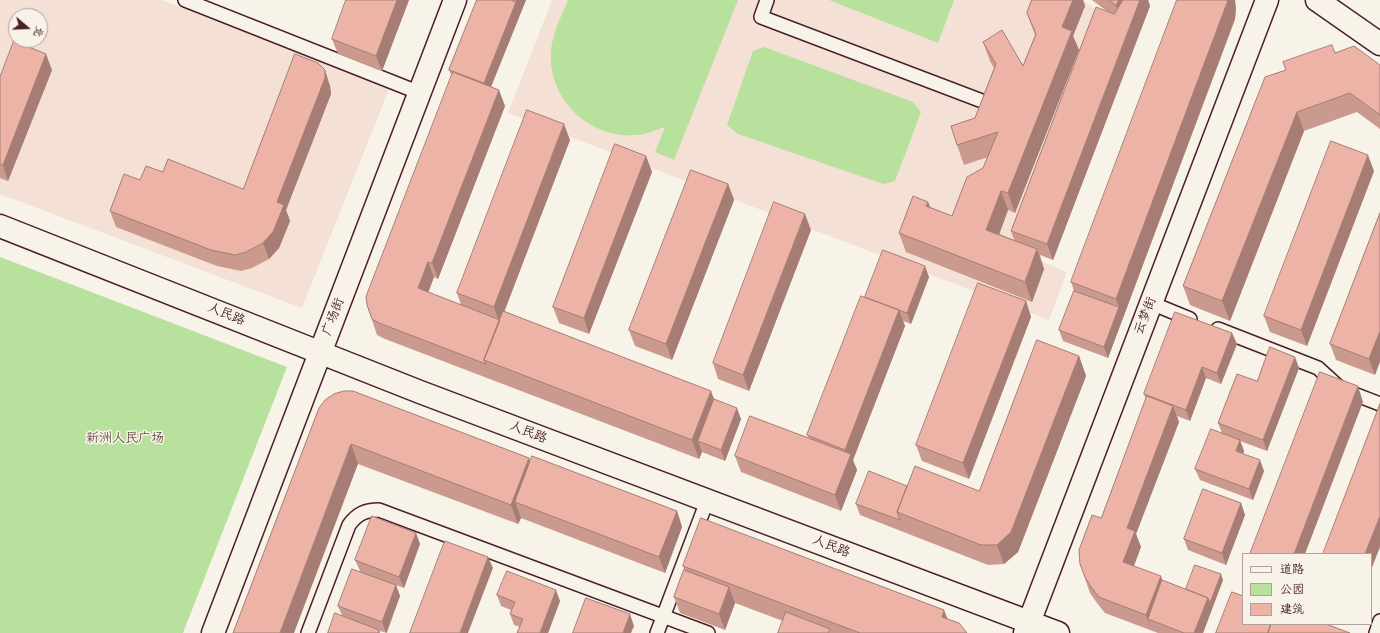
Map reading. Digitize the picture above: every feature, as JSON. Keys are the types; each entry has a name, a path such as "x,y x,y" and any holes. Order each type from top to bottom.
{"street":[{"name":"广场街","path":"213,633 455,0"},
{"name":"云梦街","path":"1027,628 1267,0"},
{"path":"1317,0 1380,44"},
{"name":"人民路","path":"0,226 420,392 707,500 1027,628 1058,633"}],"lane":[{"path":"185,0 420,92"},
{"path":"767,0 761,17 982,101"},
{"path":"1151,303 1318,368 1341,389 1380,404"},
{"path":"656,633 707,500"},
{"path":"308,633 350,525 354,518 370,510 379,510 708,633"},
{"path":"1376,633 1380,621"}],"shaded area":[{"path":"0,0 162,0 389,89 302,308 0,194"},
{"path":"552,0 1083,0 1100,13 1010,248 1067,272 1049,320 508,113"}],"green space":[{"path":"568,0 738,0 674,160 655,152 665,127 640,135 619,135 602,130 588,123 575,113 564,100 556,85 552,69 551,52 555,32"},
{"path":"829,0 954,0 938,43"},
{"path":"764,47 913,102 921,112 895,181 883,184 738,134 727,125 753,51"},
{"name":"新洲人民广场","path":"0,257 287,367 183,633 0,633"}],"building":[{"path":"346,0 397,0 376,56 332,39"},
{"path":"477,0 511,0 516,2 484,83 449,70"},
{"path":"1032,0 1073,0 1062,27 1072,31 1008,193 1001,191 986,230 1037,249 1025,282 899,233 913,196 928,202 926,206 952,216 967,177 983,168 998,132 957,145 951,126 975,118 996,64 983,42 1002,30 1023,66 1036,34 1027,13"},
{"path":"1109,0 1119,0 1116,5"},
{"path":"1123,0 1140,0 1047,244 1011,231 1096,7 1114,14"},
{"path":"1177,0 1228,0 1116,299 1071,282"},
{"path":"1332,45 1335,53 1354,46 1380,65 1380,115 1350,93 1297,112 1222,301 1183,286 1265,77 1286,70 1283,62"},
{"path":"11,48 31,48 46,54 3,165 0,164 0,77"},
{"path":"295,54 318,63 325,70 325,78 277,202 284,205 273,232 263,243 246,252 235,255 211,250 110,211 124,174 140,180 146,166 163,172 168,159 243,189"},
{"path":"453,72 499,90 432,263 428,262 418,288 500,320 484,360 486,364 379,323 372,319 366,297"},
{"path":"527,110 564,124 494,307 457,293"},
{"path":"1331,141 1368,155 1301,330 1264,316"},
{"path":"615,144 646,156 584,318 553,307"},
{"path":"691,170 728,184 666,344 629,330"},
{"path":"774,202 805,214 743,375 713,363"},
{"path":"1380,213 1380,331 1369,359 1330,344"},
{"path":"883,250 925,266 907,313 865,297"},
{"path":"978,283 1026,301 963,463 916,445"},
{"path":"1074,291 1119,307 1104,347 1059,330"},
{"path":"861,296 899,310 845,450 807,435"},
{"path":"503,311 711,391 692,440 484,360"},
{"path":"1175,312 1232,333 1217,373 1202,367 1186,410 1144,394"},
{"path":"1037,340 1079,356 1011,532 997,545 981,545 897,512 915,466 979,491"},
{"path":"1270,347 1295,357 1263,440 1218,423 1237,374 1257,381"},
{"path":"1320,372 1358,386 1294,553 1250,553"},
{"path":"344,391 353,391 529,458 511,505 351,444 280,633 233,633 319,408 325,400 334,394"},
{"path":"1147,396 1173,406 1127,528 1135,531 1123,562 1161,576 1146,615 1099,597 1085,577 1080,564 1079,550 1092,515 1101,518"},
{"path":"714,399 737,408 721,450 698,441"},
{"path":"1380,404 1380,516 1365,553 1323,553"},
{"path":"750,416 851,454 835,495 735,456"},
{"path":"1211,429 1240,440 1236,451 1260,460 1249,489 1195,469"},
{"path":"532,456 677,511 659,557 515,502"},
{"path":"869,471 907,486 897,512 900,520 856,504"},
{"path":"1203,489 1241,503 1222,553 1184,539"},
{"path":"372,516 416,533 399,577 355,560"},
{"path":"701,518 944,610 942,617 959,623 967,633 860,633 683,566"},
{"path":"445,541 488,557 460,633 410,633"},
{"path":"1195,565 1221,574 1210,603 1208,598 1186,589"},
{"path":"352,569 396,585 382,622 338,606"},
{"path":"684,570 729,587 719,614 674,597"},
{"path":"507,571 556,590 540,633 517,633 523,619 510,614 515,602 497,595"},
{"path":"1162,580 1208,598 1194,633 1184,633 1148,619"},
{"path":"1232,592 1242,596 1242,625 1271,625 1268,633 1216,633"},
{"path":"586,598 630,614 623,633 573,633"},
{"path":"786,612 830,629 828,633 778,633"},
{"path":"335,613 379,630 378,633 328,633"},
{"path":"1271,625 1329,625 1350,633 1268,633"}]}
